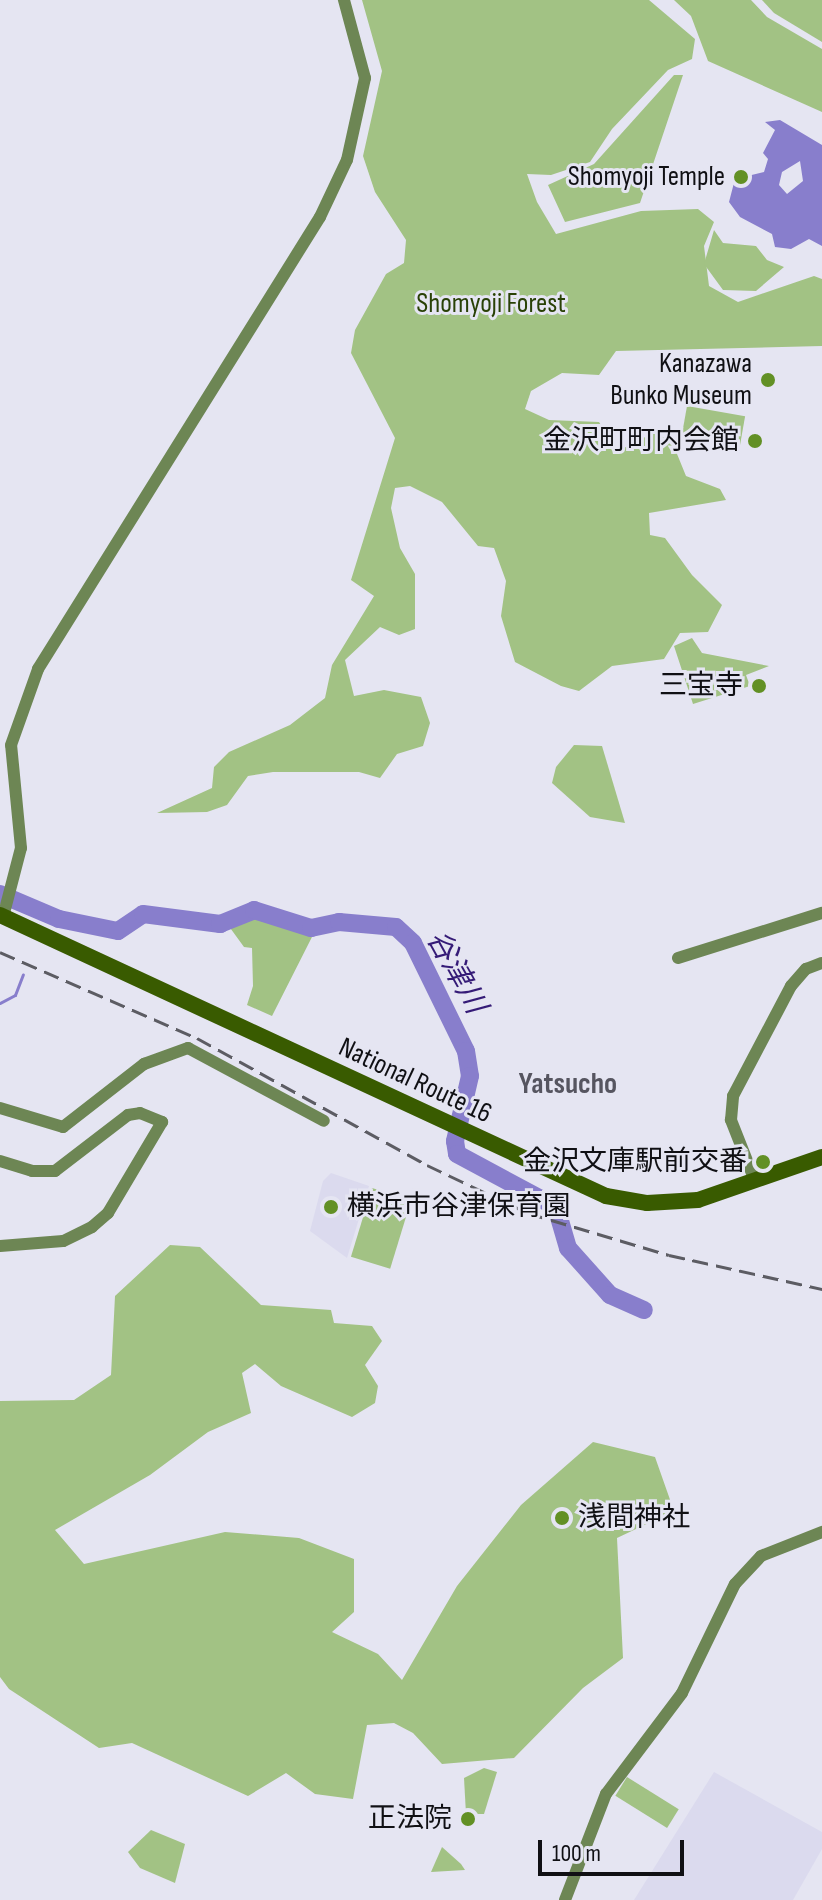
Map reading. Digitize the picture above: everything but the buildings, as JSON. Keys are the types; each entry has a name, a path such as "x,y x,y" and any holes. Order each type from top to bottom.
{"highway":[{"name":"National Route 16","path":"2,916 559,1178 620,1200 698,1200 822,1157"}],"street":[{"path":"2,916 10,897 21,848 11,745 38,669 320,217 347,160 365,78 344,0"},
{"path":"678,958 822,913"},
{"path":"755,1181 731,1120 733,1096 791,986 806,969 822,963"},
{"path":"0,1108 63,1127 144,1064 188,1048 324,1121"},
{"path":"0,1161 32,1171 55,1171 128,1115 140,1113 162,1122 108,1213 92,1227 63,1241 0,1246"},
{"path":"565,1900 606,1794 682,1693 735,1584 761,1556 822,1532"}],"shaded area":[{"path":"780,120 822,145 822,246 809,239 791,249 775,247 772,234 740,217 729,202 735,179 764,172 768,159 763,153 775,130 765,122","holes":["800,161 803,181 787,194 779,185 782,172"]},
{"path":"331,1173 369,1186 347,1258 310,1231 323,1181"},
{"path":"714,1772 822,1832 822,1849 793,1900 634,1900"}],"green space":[{"name":"Shomyoji Forest","path":"362,0 649,0 695,39 692,59 668,70 612,129 590,162 551,175 527,174 537,202 556,234 641,211 698,209 714,222 704,246 709,286 738,302 814,276 822,279 822,346 616,351 599,375 562,373 531,391 525,409 549,420 599,422 618,451 657,431 675,449 686,476 720,489 726,500 649,513 650,535 665,538 692,575 722,605 708,632 680,633 664,659 612,666 579,691 561,686 515,662 501,616 506,581 494,548 478,546 442,502 410,486 395,488 391,508 400,548 415,574 415,629 399,635 380,627 345,660 354,696 384,690 421,697 430,723 423,746 397,754 380,778 359,772 273,772 248,776 227,805 207,812 157,813 212,788 214,767 229,752 290,725 325,698 332,665 374,596 351,580 395,438 351,353 355,330 386,274 404,263 406,240 375,192 363,156 382,71"},
{"path":"674,0 751,0 767,17 822,49 822,112 708,61 691,16"},
{"path":"762,0 822,0 822,42 774,13"},
{"path":"674,75 683,75 640,203 565,222 548,185 594,164"},
{"path":"714,230 723,243 756,246 767,260 784,267 756,291 723,290 704,264"},
{"path":"687,406 745,416 740,448 681,438"},
{"path":"692,638 702,653 769,666 746,675 750,686 693,704 674,646"},
{"path":"574,745 602,746 625,823 590,817 552,783 556,767"},
{"path":"253,913 314,933 272,1016 247,1005 253,986 252,948 244,947 228,925"},
{"path":"372,1188 411,1200 390,1269 351,1257"},
{"path":"170,1245 200,1247 261,1305 331,1310 334,1323 372,1326 382,1341 365,1365 378,1386 375,1403 352,1417 281,1386 255,1364 242,1373 251,1413 208,1432 150,1475 55,1530 84,1564 225,1532 299,1538 354,1559 354,1612 332,1632 378,1654 402,1680 457,1586 521,1505 593,1442 655,1457 674,1511 617,1538 623,1658 583,1688 514,1758 442,1764 413,1733 394,1723 367,1725 353,1799 315,1794 286,1773 248,1796 132,1743 99,1748 9,1689 0,1677 0,1401 74,1400 111,1375 115,1296"},
{"path":"484,1768 497,1772 484,1814 466,1814 464,1778"},
{"path":"627,1777 679,1809 667,1828 615,1796"},
{"path":"151,1830 185,1844 175,1883 140,1868 128,1852"},
{"path":"442,1847 461,1864 465,1870 431,1872"}],"waterway":[{"name":"谷津川","path":"0,894 59,919 118,931 143,914 220,924 254,910 311,928 339,922 396,927 413,943 466,1051 470,1076 455,1141 457,1154 556,1207 568,1248 610,1295 644,1310"},
{"path":"0,1003 15,995 23,974"}],"railway":[{"path":"0,952 197,1038 427,1165 528,1213 669,1255 822,1289"}],"place":[{"name":"Shomyoji Temple","path":"741,177"},
{"name":"Kanazawa Bunko Museum","path":"768,380"},
{"name":"金沢町町内会館","path":"755,441"},
{"name":"三宝寺","path":"759,686"},
{"name":"金沢文庫駅前交番","path":"763,1162"},
{"name":"横浜市谷津保育園","path":"331,1207"},
{"name":"浅間神社","path":"562,1518"},
{"name":"正法院","path":"468,1819"}],"district":[{"name":"Yatsucho","path":"568,1084"}]}
